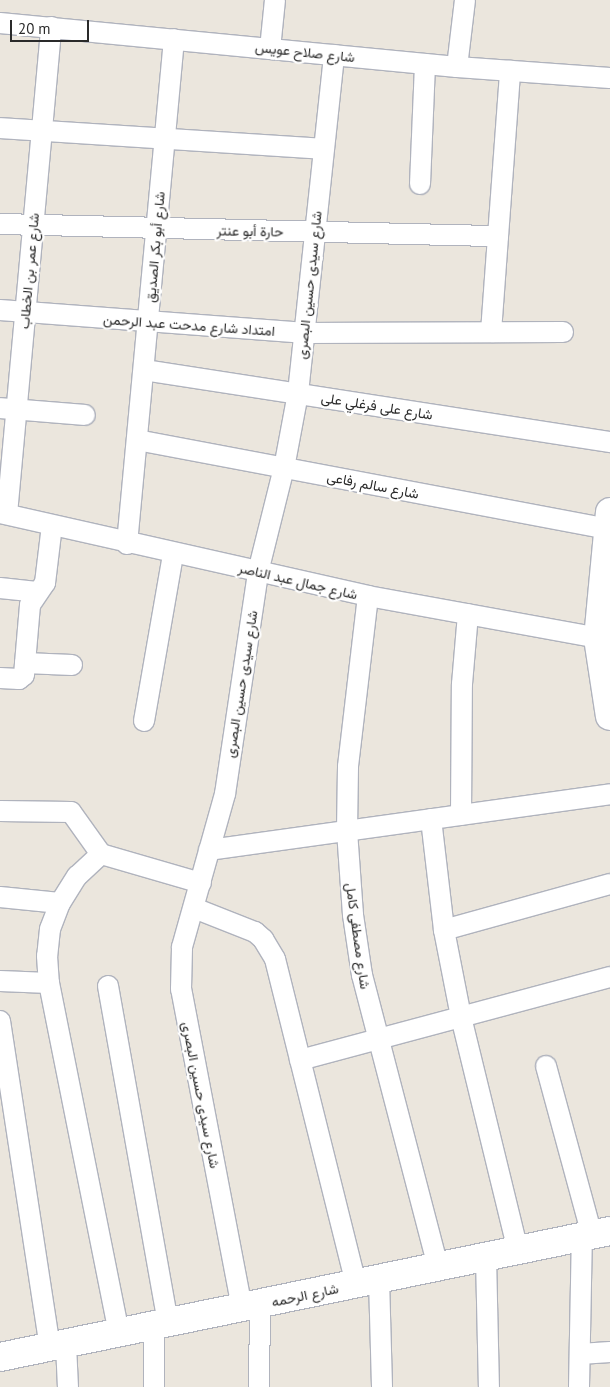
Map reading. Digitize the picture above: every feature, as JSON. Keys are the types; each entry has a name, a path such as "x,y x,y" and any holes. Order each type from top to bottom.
{"street":[{"path":"270,49 275,0"},
{"path":"457,67 465,0"},
{"name":"شارع صلاح عويس","path":"0,23 457,67 610,78"},
{"name":"شارع عمر بن الخطاب","path":"4,514 8,409 25,312 51,28"},
{"name":"شارع أبو بكر الصديق","path":"127,544 174,39"},
{"name":"شارع سيدى حسين البصرى","path":"259,1387 251,1306 180,989 182,947 225,794 258,572 284,468 298,393 306,333 314,232 334,55"},
{"path":"420,184 425,64"},
{"path":"491,332 510,71"},
{"path":"0,128 323,149"},
{"name":"حارة أبو عنتر","path":"0,224 33,227 498,236"},
{"name":"امتداد شارع مدحت عبد الرحمن","path":"0,310 148,323 306,333 563,332"},
{"name":"شارع على فرغلي على","path":"144,370 610,442"},
{"path":"8,409 85,415"},
{"name":"شارع سالم رفاعى","path":"137,440 284,468 609,521"},
{"name":"شارع جمال عبد الناصر","path":"4,514 127,544 368,596 604,636"},
{"path":"609,521 604,636 610,716"},
{"path":"0,678 22,678 30,605 37,592 45,583 52,526"},
{"path":"144,721 173,554"},
{"path":"0,588 37,592"},
{"name":"شارع مصطفى كامل","path":"368,596 348,767 347,831 353,915 362,975 438,1267"},
{"path":"460,815 462,684 468,614"},
{"path":"25,663 72,665"},
{"path":"209,850 610,794"},
{"path":"0,812 71,812 101,854 201,883"},
{"path":"431,819 444,930 460,1017 518,1250"},
{"path":"101,854 77,876 60,904 50,929 47,956 49,984 119,1333"},
{"path":"444,930 610,884"},
{"path":"0,897 60,904"},
{"path":"194,908 255,932 269,947 300,1060 368,1281 382,1387"},
{"path":"300,1060 610,977"},
{"path":"0,981 49,984"},
{"path":"108,986 161,1324 154,1387"},
{"path":"0,1021 58,1346 68,1387"},
{"path":"546,1066 595,1234 580,1354 579,1387"},
{"name":"شارع الرحمه","path":"0,1357 595,1234"},
{"path":"486,1257 488,1387"},
{"path":"580,1354 610,1352"}]}
